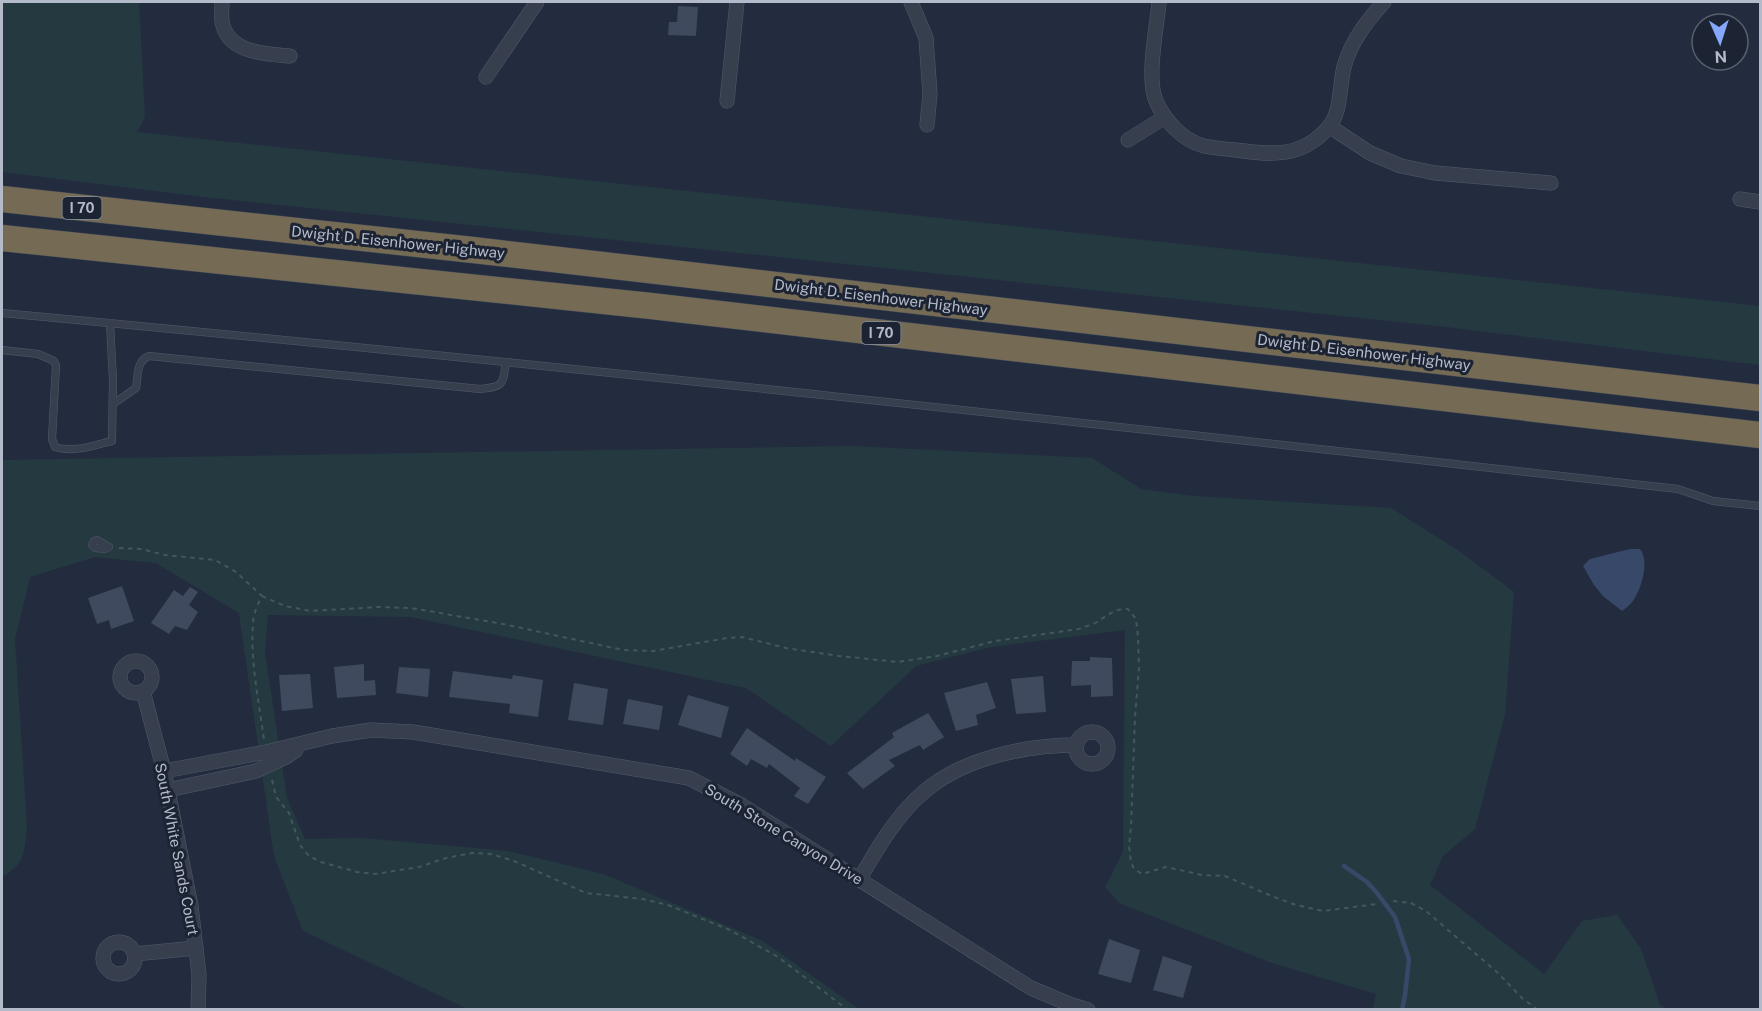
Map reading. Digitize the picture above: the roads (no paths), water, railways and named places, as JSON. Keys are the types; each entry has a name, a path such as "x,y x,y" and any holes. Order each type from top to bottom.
{"highway":[{"name":"Dwight D. Eisenhower Highway","path":"2,199 473,250 1761,398"},
{"name":"I 70","path":"2,238 651,306 1761,435"}],"street":[{"path":"222,2 224,30 232,41 245,49 258,53 291,56"},
{"path":"486,77 537,2"},
{"path":"727,101 737,2"},
{"path":"911,2 926,38 930,94 927,125"},
{"path":"1159,2 1152,79 1155,100 1165,117 1174,129 1202,146 1266,154 1281,154 1299,148 1313,140 1329,126 1337,107 1344,68 1353,42 1370,17 1384,2"},
{"path":"1128,140 1165,117"},
{"path":"1329,126 1370,153 1401,166 1435,173 1551,183"},
{"path":"1740,199 1761,202"},
{"name":"South White Sands Court","path":"143,691 164,771 190,906 199,975 198,1010"},
{"name":"South Stone Canyon Drive","path":"164,771 260,754 332,736 371,730 413,732 689,778 743,806 1031,988 1088,1010"},
{"name":"South Stone Canyon Drive","path":"168,790 256,771 286,757 308,742"},
{"path":"859,879 891,828 924,791 951,773 994,756 1027,748 1077,745"},
{"path":"134,954 196,948"}],"lane":[{"path":"2,313 506,362 1284,445 1678,489 1713,501 1761,506"},
{"path":"2,350 38,354 54,361 56,366 52,440 55,447 78,449 112,441 110,323"},
{"path":"113,404 136,388 140,363 149,356 480,389 500,385 504,378 506,362"}],"water":[{"path":"1630,549 1640,549 1643,554 1644,568 1636,596 1631,604 1622,611 1603,596 1583,566 1590,559"}],"waterway":[{"path":"1344,866 1367,882 1395,917 1409,959 1402,1010"}]}
